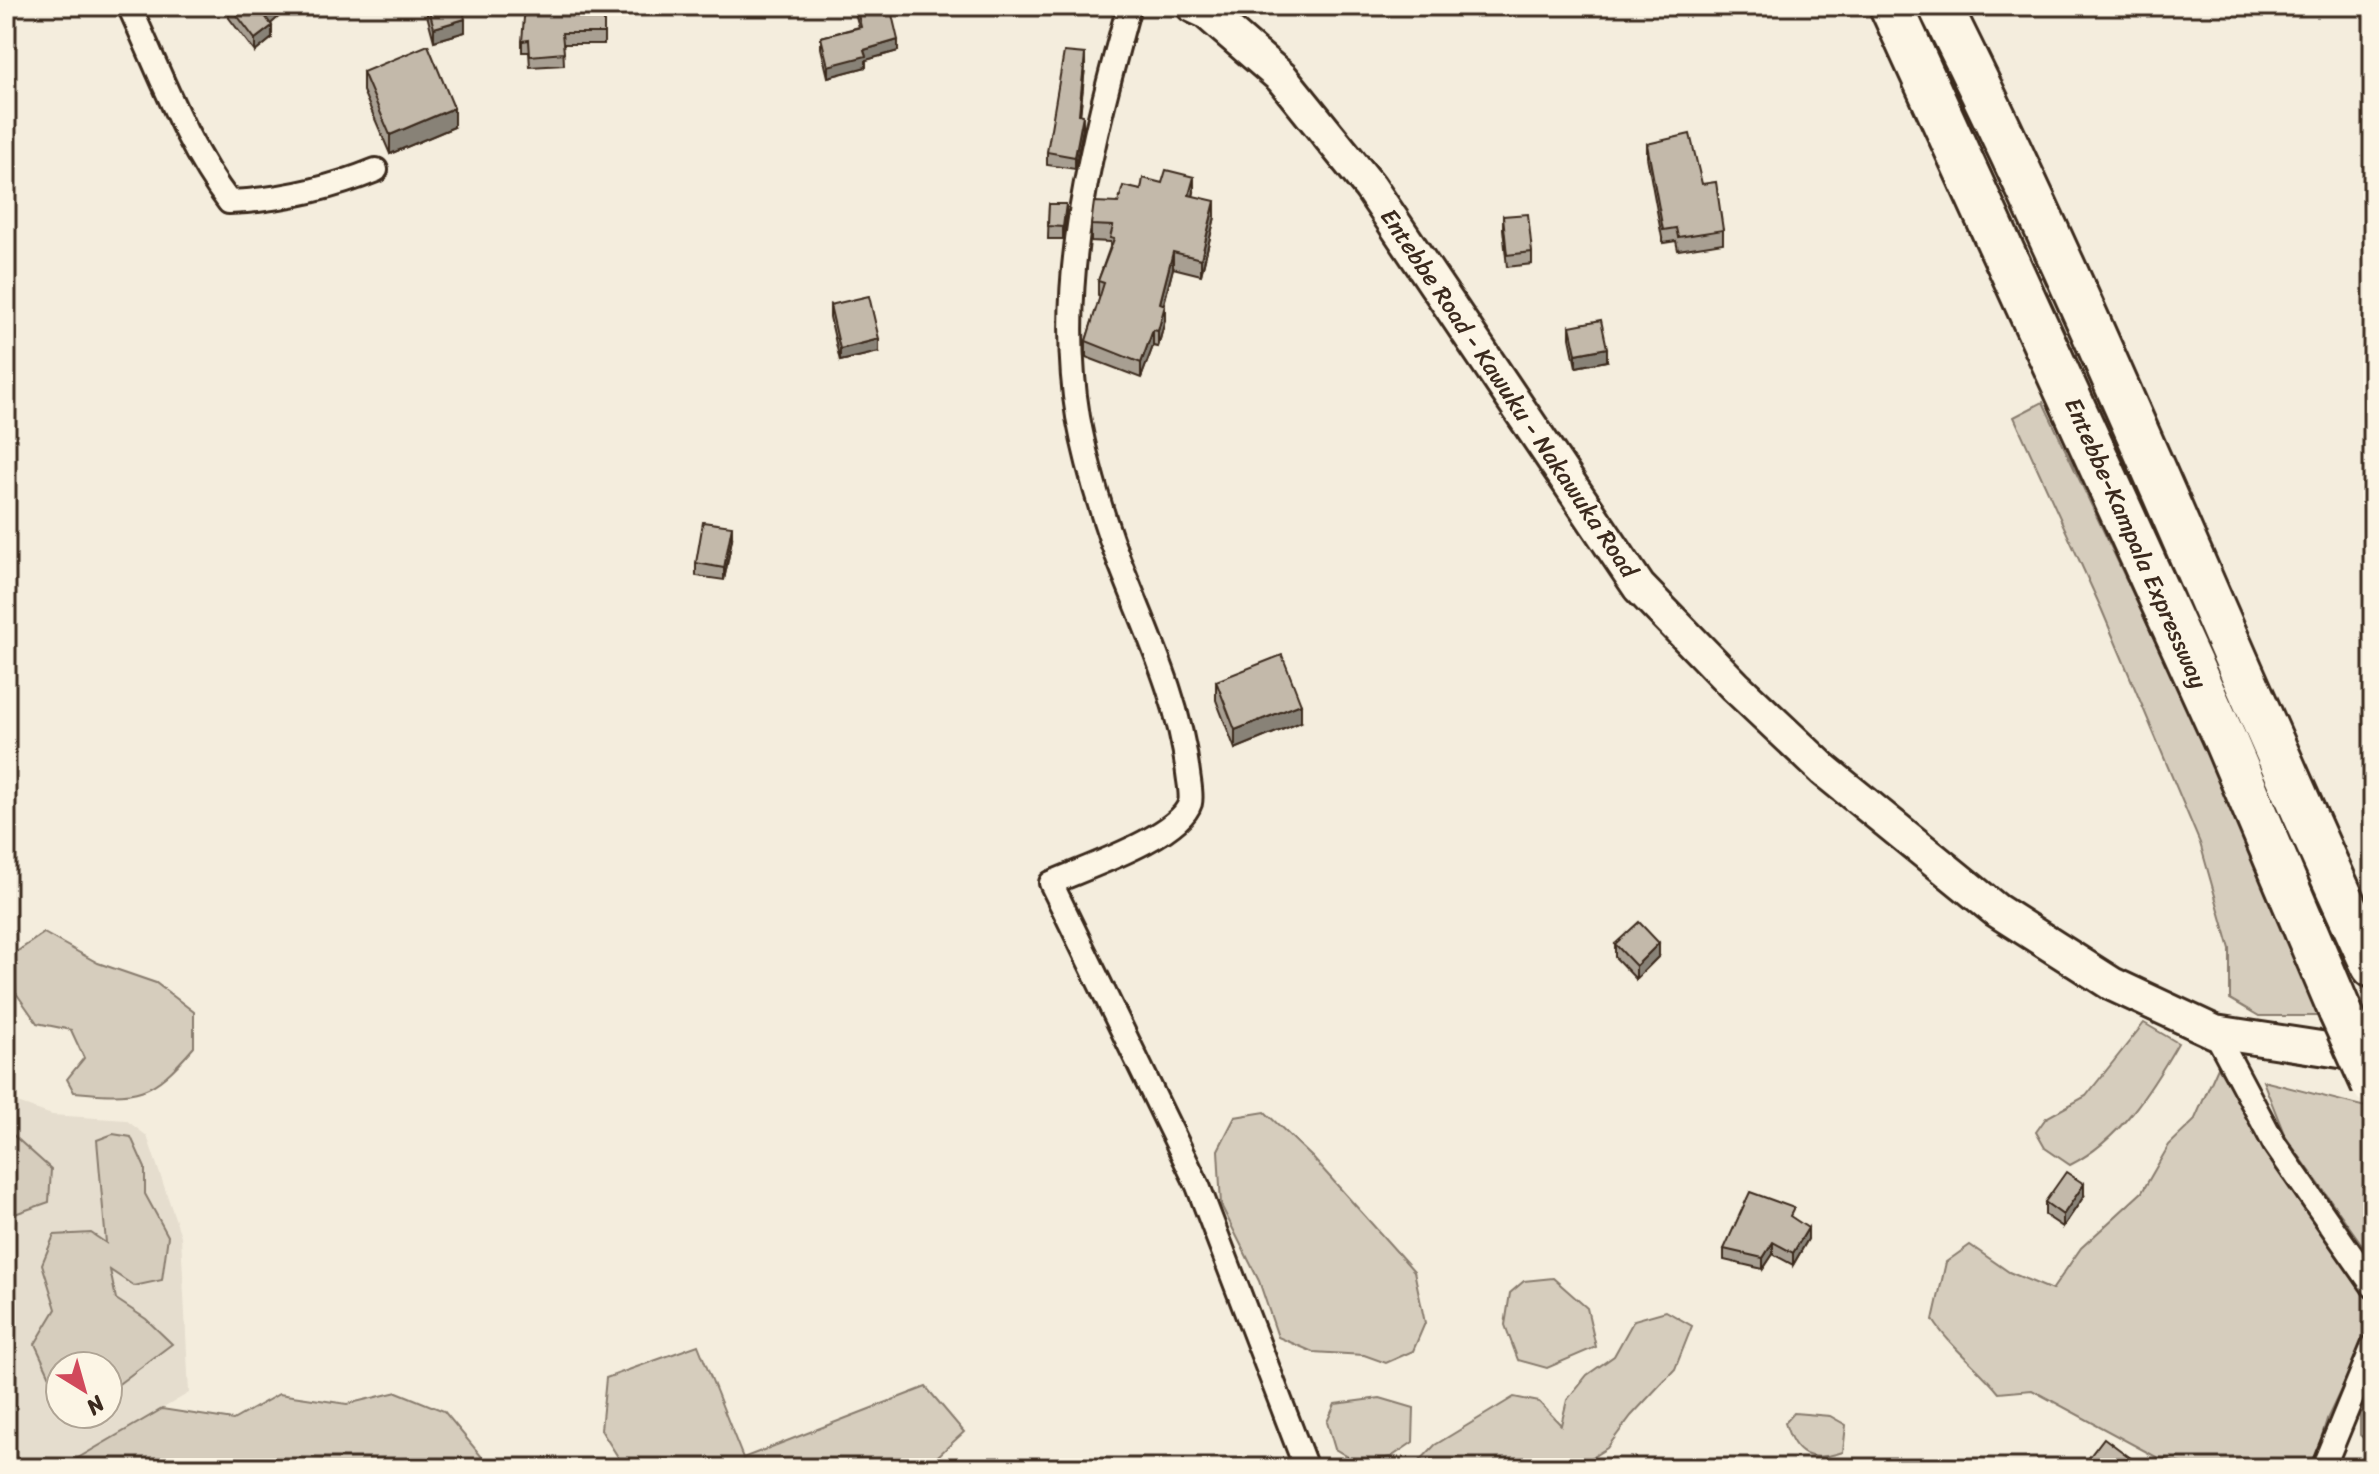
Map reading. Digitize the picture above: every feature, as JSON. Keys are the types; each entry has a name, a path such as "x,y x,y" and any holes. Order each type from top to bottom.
{"highway":[{"name":"Entebbe-Kampala Expressway","path":"1891,6 2226,742 2373,1084"},
{"name":"Entebbe-Kampala Expressway","path":"1940,6 2018,161 2283,772 2373,966"}],"main road":[{"name":"Entebbe Road - Kawuku - Nakawuka Road","path":"1193,6 1206,12 1282,78 1315,115 1402,230 1624,569 1735,686 1824,770 1996,910 2112,984 2215,1032 2373,1056"}],"street":[{"path":"129,6 186,131 210,176 229,202 260,201 334,187 376,170"},
{"path":"1129,6 1094,132 1076,254 1071,341 1078,417 1111,538 1143,615 1183,732 1191,801 1183,816 1166,831 1051,883 1198,1186 1306,1468"},
{"path":"2215,1032 2275,1145 2373,1286"},
{"path":"2323,1468 2373,1346"}],"shaded area":[{"path":"2043,402 2331,1016 2259,1016 2230,999 2230,949 2200,843 2101,608 2014,417"},
{"path":"44,933 98,963 156,983 194,1012 194,1047 166,1076 142,1090 114,1095 74,1092 67,1079 84,1058 71,1030 37,1023 16,993 12,955"},
{"path":"2144,1023 2178,1043 2145,1096 2119,1128 2088,1155 2070,1165 2045,1148 2036,1132 2046,1118 2086,1096"},
{"path":"2218,1067 2249,1118 2262,1148 2332,1241 2373,1307 2373,1322 2327,1419 2316,1455 2326,1468 2199,1468 2158,1458 2032,1390 1999,1393 1933,1320 1946,1262 1970,1245 2009,1272 2052,1290 2081,1248 2142,1192 2169,1145 2194,1121"},
{"path":"2263,1081 2366,1107 2373,1124 2373,1260 2285,1136"},
{"path":"6,1099 52,1115 126,1120 147,1136 181,1236 189,1393 61,1468 6,1468"},
{"path":"1265,1112 1312,1157 1414,1271 1425,1323 1413,1351 1386,1363 1364,1355 1313,1352 1278,1337 1259,1281 1221,1205 1218,1150 1235,1117"},
{"path":"6,1133 12,1134 51,1169 49,1202 6,1217"},
{"path":"113,1134 131,1137 145,1168 145,1194 168,1236 162,1280 134,1286 110,1270 116,1299 146,1319 172,1344 124,1380 124,1350 44,1350 44,1364 35,1344 56,1309 42,1264 54,1235 91,1233 106,1243 97,1140"},
{"path":"1553,1278 1587,1308 1596,1347 1547,1368 1518,1360 1505,1325 1510,1293 1524,1281"},
{"path":"1666,1311 1692,1326 1675,1369 1631,1416 1607,1448 1575,1468 1413,1468 1435,1445 1514,1397 1539,1402 1561,1425 1567,1400 1587,1375 1614,1356 1634,1320"},
{"path":"698,1345 743,1458 926,1387 964,1432 925,1468 625,1468 601,1430 606,1378"},
{"path":"397,1392 444,1411 491,1468 61,1468 162,1409 233,1420 279,1394 347,1404"},
{"path":"1380,1398 1414,1408 1413,1442 1391,1457 1358,1463 1335,1449 1327,1422 1335,1404"},
{"path":"2373,1408 2373,1446 2360,1435 2360,1413"},
{"path":"1794,1413 1830,1416 1846,1425 1843,1452 1821,1457 1799,1450 1785,1423"}],"building":[{"path":"230,6 276,6 265,16 272,26 255,39"},
{"path":"428,6 462,6 465,19 434,28"},
{"path":"525,6 604,6 604,33 562,33 564,53 530,56 529,40 522,41"},
{"path":"856,6 890,6 898,40 864,50 866,56 828,66 821,37 861,27"},
{"path":"428,45 454,108 390,135 363,72"},
{"path":"1064,52 1085,54 1079,114 1083,115 1075,157 1047,152"},
{"path":"1690,134 1702,184 1716,182 1723,230 1678,237 1676,228 1663,230 1647,144"},
{"path":"1166,170 1194,177 1189,195 1215,201 1201,259 1173,252 1160,303 1165,305 1158,331 1153,330 1141,363 1086,341 1104,283 1098,281 1114,239 1110,238 1113,226 1091,225 1094,202 1118,203 1123,186 1141,190 1143,178 1162,183"},
{"path":"1049,204 1066,204 1063,227 1048,226"},
{"path":"1528,214 1532,252 1507,255 1503,216"},
{"path":"869,296 879,339 840,349 830,305"},
{"path":"1601,320 1607,348 1576,354 1570,326"},
{"path":"703,522 732,526 724,568 696,563"},
{"path":"1282,655 1301,704 1235,730 1216,681"},
{"path":"1639,922 1659,943 1636,966 1615,944"},
{"path":"2066,1172 2084,1184 2063,1215 2045,1202"},
{"path":"1750,1192 1794,1208 1790,1216 1808,1228 1793,1253 1773,1242 1763,1258 1724,1249"},
{"path":"2104,1438 2144,1468 2081,1468"}],"waterway":[{"path":"438,1462 443,1468"}]}
